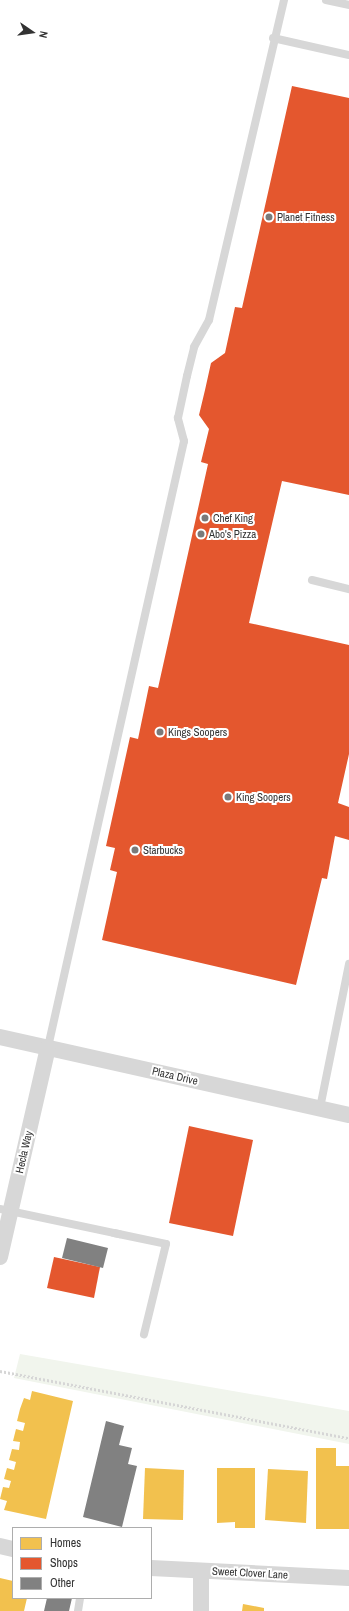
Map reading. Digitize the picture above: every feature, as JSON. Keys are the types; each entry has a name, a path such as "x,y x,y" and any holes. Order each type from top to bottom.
{"street":[{"name":"Plaza Drive","path":"0,1037 349,1115"},
{"name":"Hecla Way","path":"0,1257 5,1210 48,1048"},
{"path":"0,1546 12,1549"},
{"name":"Sweet Clover Lane","path":"152,1568 349,1578"},
{"path":"201,1570 201,1611"}],"lane":[{"path":"48,1048 184,441 178,418 179,411 194,347 209,320 273,38 284,0"},
{"path":"326,0 349,5"},
{"path":"273,38 349,55"},
{"path":"312,580 349,589"},
{"path":"320,1108 349,964"},
{"path":"5,1210 166,1244 144,1334"},
{"path":"78,1611 80,1599"}],"path":[{"path":"0,1371 349,1438"}],"shaded area":[{"path":"20,1354 349,1411 349,1444 14,1378"}],"building: Homes":[{"path":"32,1391 73,1401 46,1519 4,1510 7,1501 0,1499 3,1487 9,1488 11,1481 4,1479 7,1468 14,1470 16,1462 9,1460 12,1449 19,1450 20,1442 13,1441 16,1429 23,1431 25,1423 17,1421 20,1409 24,1398 30,1400"},
{"path":"316,1448 336,1448 336,1466 349,1466 349,1529 316,1529"},
{"path":"145,1468 184,1470 183,1520 143,1519"},
{"path":"217,1468 255,1468 255,1528 235,1528 235,1522 217,1523"},
{"path":"268,1469 308,1471 306,1523 265,1520"},
{"path":"0,1578 12,1581 12,1599 27,1599 24,1611 0,1611"},
{"path":"243,1604 264,1608 264,1611 242,1611"}],"building: Shops":[{"path":"292,86 349,98 349,495 282,481 249,623 349,645 349,754 338,803 349,807 349,840 335,836 327,879 322,878 296,985 102,940 117,872 110,870 115,848 106,846 130,737 138,739 149,686 158,688 208,464 201,462 209,429 199,415 211,363 225,353 235,307 242,308"},
{"path":"189,1126 253,1140 233,1236 169,1223"},
{"path":"54,1257 100,1267 94,1298 47,1288"}],"building: Other":[{"path":"67,1238 108,1248 103,1268 62,1258"},
{"path":"106,1421 124,1426 119,1445 132,1448 128,1464 137,1466 122,1527 83,1517"},
{"path":"47,1599 72,1599 69,1611 44,1611"}],"place":[{"name":"Planet Fitness","path":"269,217"},
{"name":"Chef King","path":"205,518"},
{"name":"Abo's Pizza","path":"201,534"},
{"name":"Kings Soopers","path":"160,732"},
{"name":"King Soopers","path":"228,797"},
{"name":"Starbucks","path":"135,850"}]}
